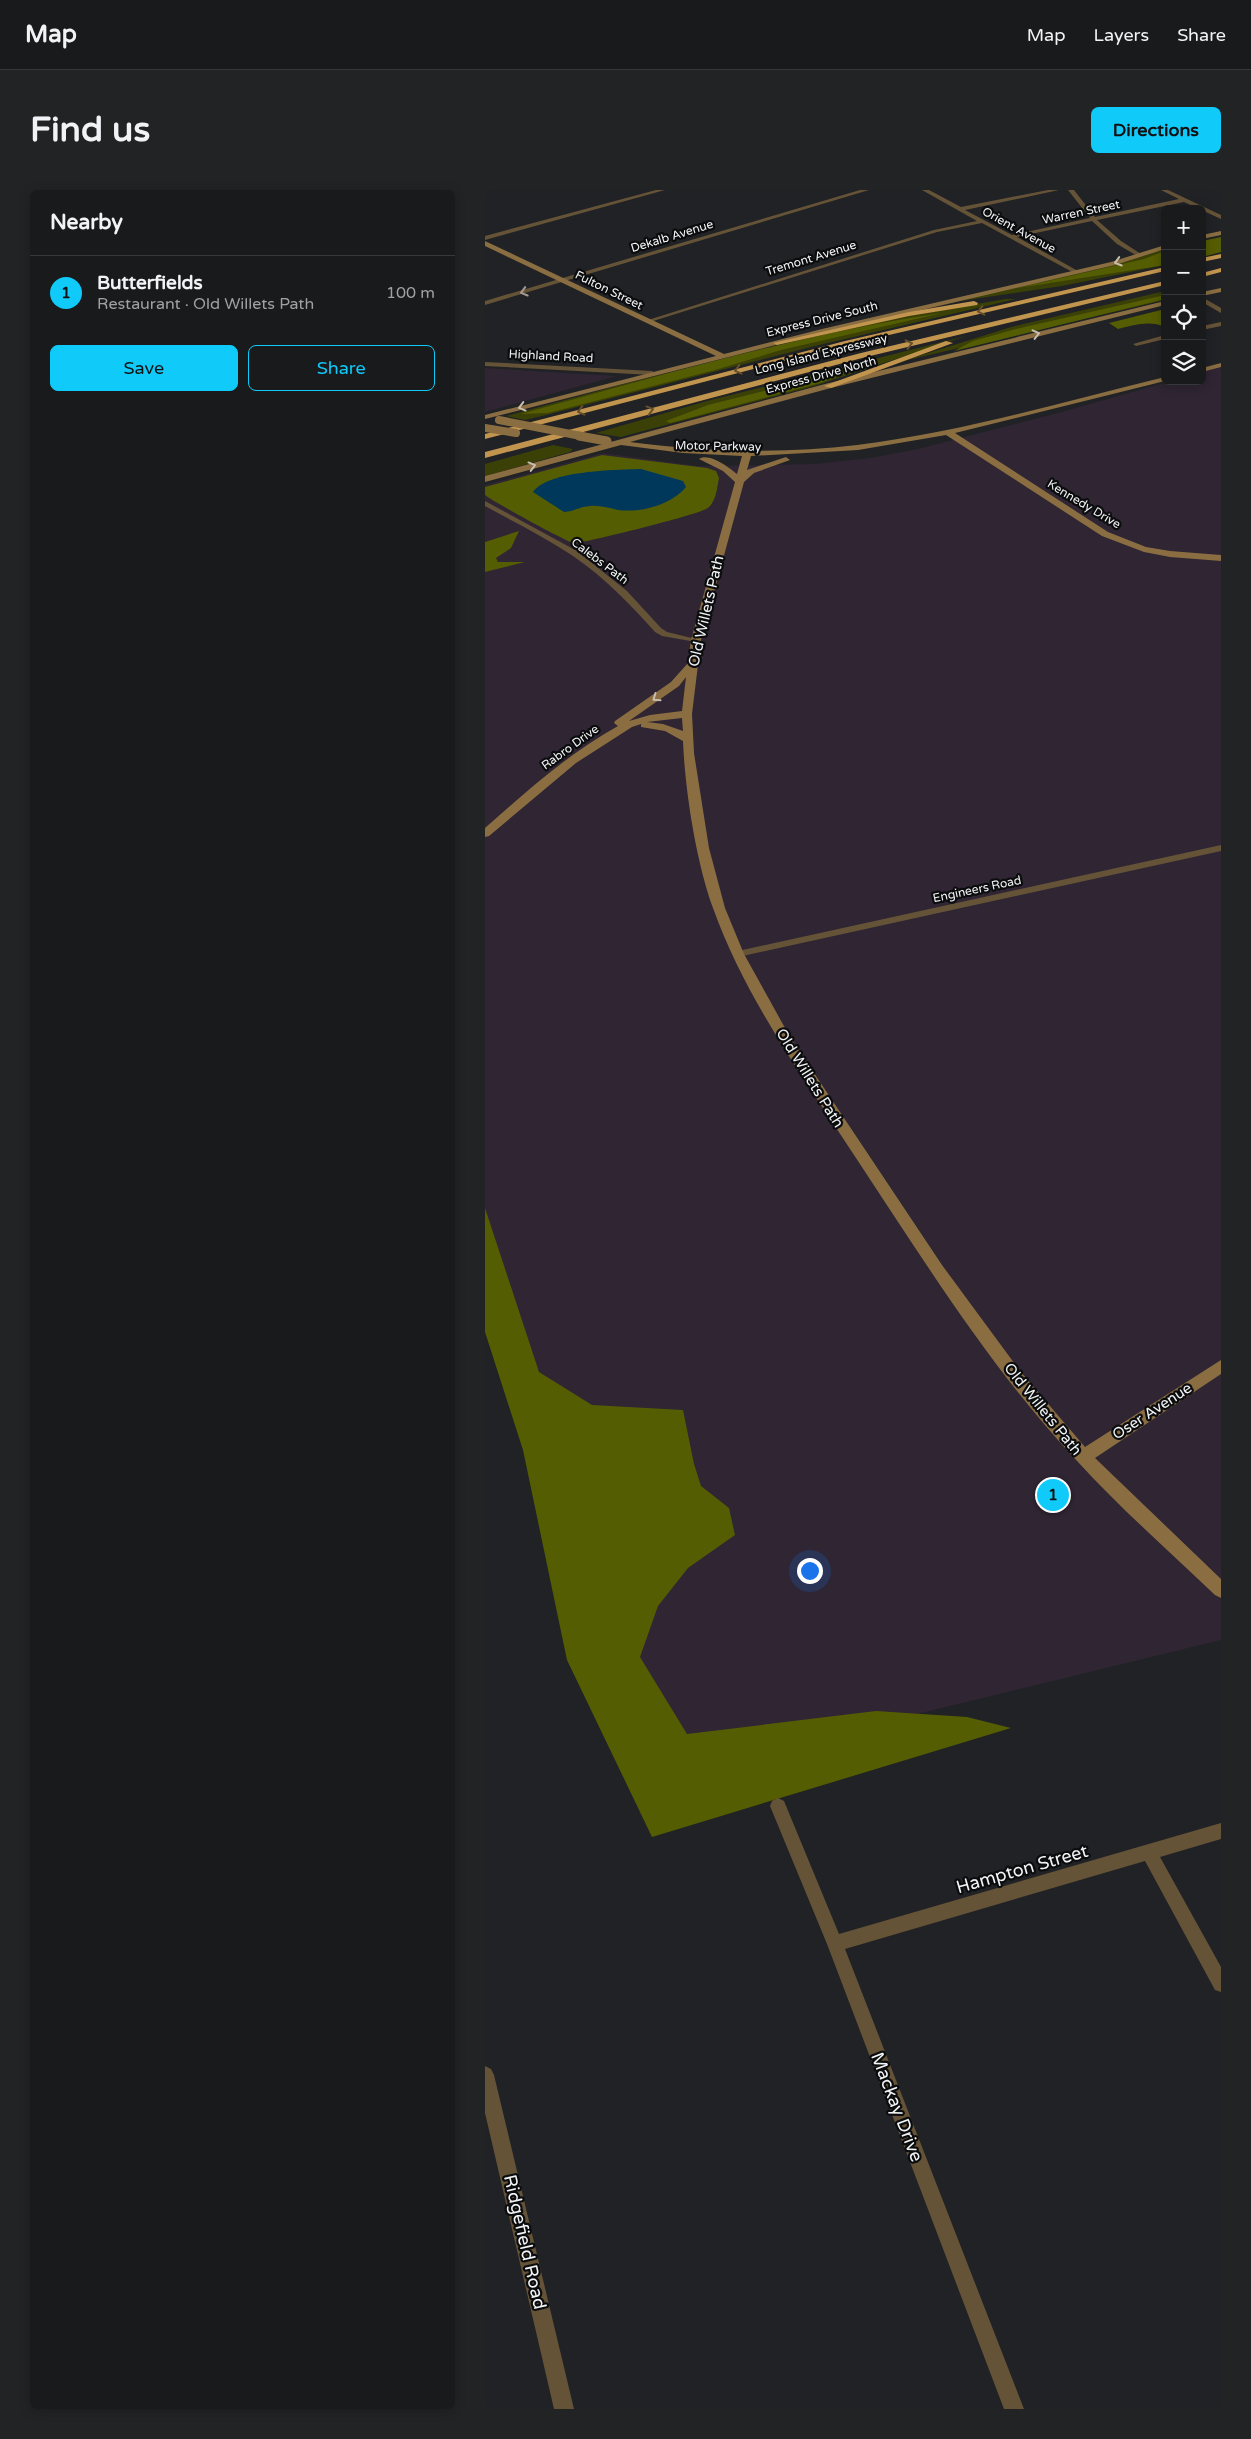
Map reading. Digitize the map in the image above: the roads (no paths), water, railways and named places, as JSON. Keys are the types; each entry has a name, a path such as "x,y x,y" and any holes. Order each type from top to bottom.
{"highway":[{"path":"1206,259 1221,256"},
{"path":"777,343 914,313 1082,285 1161,269"},
{"name":"Long Island Expressway","path":"485,437 845,343 1161,269"},
{"path":"1206,274 1221,270"},
{"name":"Long Island Expressway","path":"485,455 863,355 1161,284"},
{"path":"828,386 975,334 1161,285"}],"main road":[{"path":"1206,236 1221,233"},
{"name":"Fulton Street","path":"485,243 723,356"},
{"name":"Express Drive South","path":"486,416 652,373 1076,272 1161,248"},
{"path":"1206,293 1221,290"},
{"name":"Express Drive North","path":"485,479 595,447 618,443 828,386 1161,304"},
{"path":"1206,369 1221,365"},
{"name":"Motor Parkway","path":"485,428 641,455 703,460 746,457 857,447 948,432 1161,380"},
{"name":"Motor Parkway","path":"486,416 618,443 786,460 884,451 934,440 948,432"},
{"path":"672,428 665,438 670,445 683,450"},
{"name":"Kennedy Drive","path":"948,432 1105,534 1144,549 1170,554 1221,558"},
{"name":"Old Willets Path","path":"746,457 696,640 687,714 689,740 709,876 738,954 784,1038 937,1269 1014,1375 1083,1457 1221,1590"},
{"path":"703,460 726,469 739,481 751,471 786,460"},
{"path":"604,739 623,720 675,684 692,665"},
{"name":"Rabro Drive","path":"485,834 555,775 604,739 629,724 653,717 687,714"},
{"path":"629,724 668,727 679,732 689,740"},
{"name":"Oser Avenue","path":"1083,1457 1221,1366"}],"street":[{"path":"485,238 662,190"},
{"name":"Dekalb Avenue","path":"485,303 866,190"},
{"name":"Orient Avenue","path":"925,190 1076,272"},
{"path":"961,209 1056,190"},
{"path":"1071,190 1093,219 1119,244 1139,255"},
{"path":"1166,191 1177,190"},
{"path":"1166,191 1221,217"},
{"name":"Warren Street","path":"1011,237 1184,200"},
{"name":"Tremont Avenue","path":"648,321 937,231 983,221"},
{"path":"1206,301 1221,310"},
{"path":"1211,304 1221,302"},
{"path":"1206,327 1221,324"},
{"path":"1136,344 1161,338"},
{"name":"Highland Road","path":"485,364 652,373"},
{"path":"616,371 621,378 620,381"},
{"name":"Calebs Path","path":"485,503 574,553 624,593 658,630 665,634 696,640"},
{"name":"Engineers Road","path":"738,954 1221,848"},
{"name":"Mackay Drive","path":"778,1806 835,1944 1014,2409"},
{"name":"Hampton Street","path":"835,1944 1221,1831"},
{"path":"1149,1853 1221,1984"},
{"name":"Ridgefield Road","path":"485,2075 565,2409"}],"water":[{"path":"641,469 683,481 686,487 664,503 646,509 627,511 594,506 564,512 533,492 541,485 553,479 568,475"}],"place":[{"name":"Butterfields","path":"1053,1495"}]}
